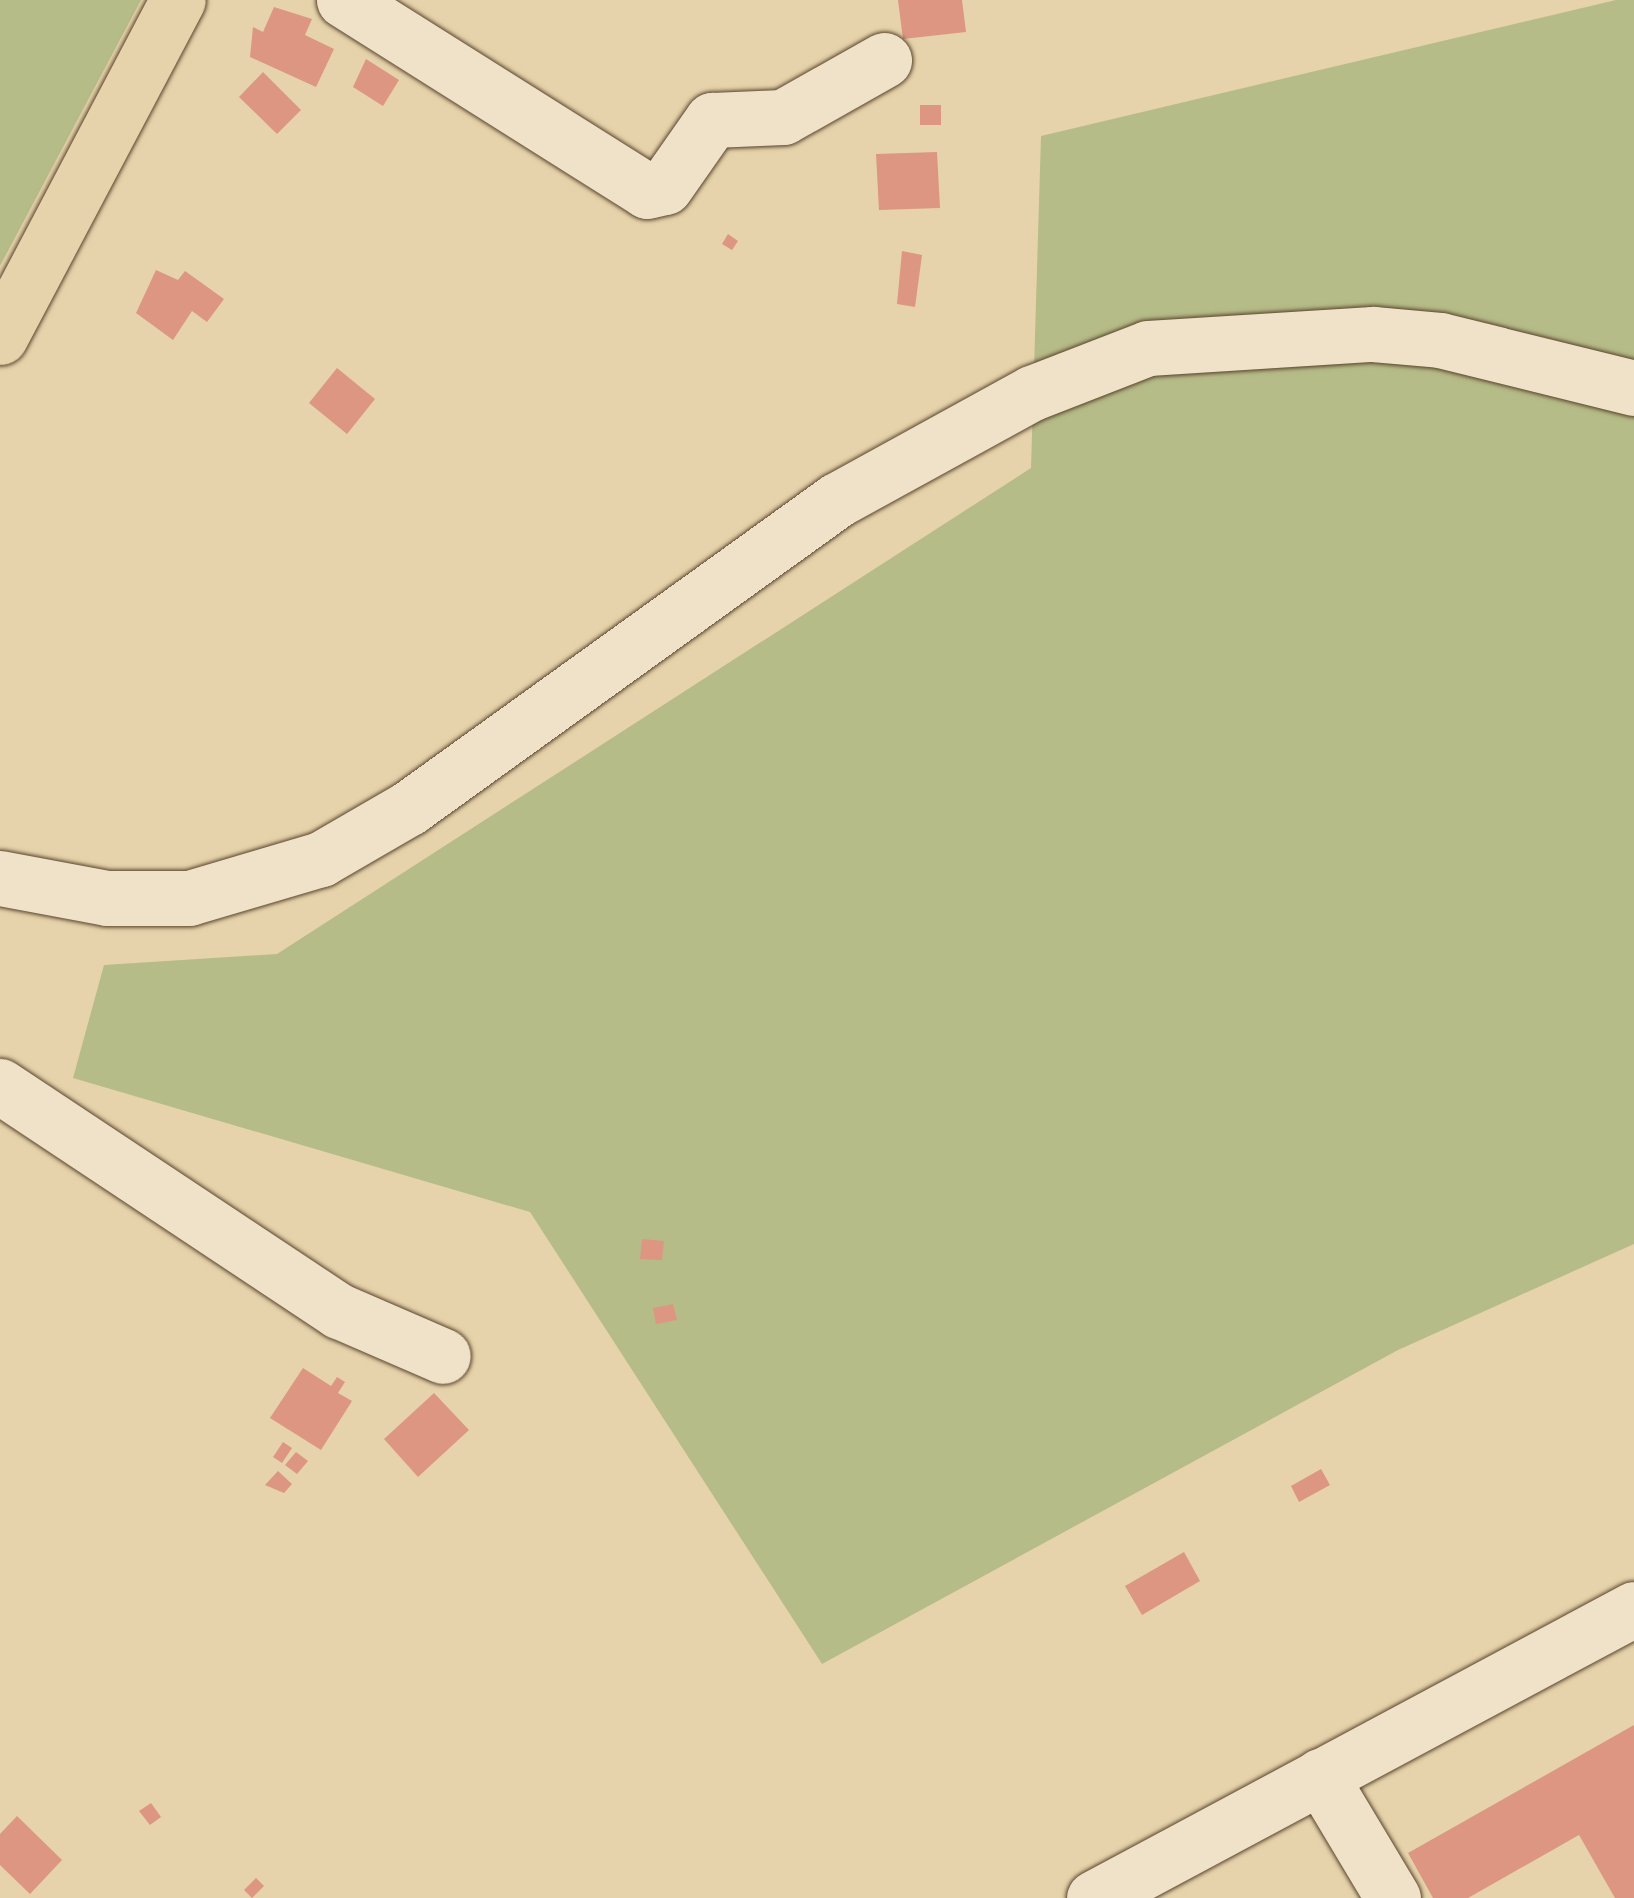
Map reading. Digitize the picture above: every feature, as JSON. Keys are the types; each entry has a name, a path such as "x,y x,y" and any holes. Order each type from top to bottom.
{"main road":[{"path":"0,337 178,0"}],"street":[{"path":"344,0 647,191 665,187 712,120 783,117 884,60"},
{"path":"0,878 107,898 189,898 322,859 409,808 836,500 1032,393 1148,348 1373,334 1440,340 1634,388"},
{"path":"0,1086 339,1312 443,1356"},
{"path":"1094,1898 1634,1609"},
{"path":"1320,1776 1394,1898"}],"green space":[{"path":"0,0 141,0 0,266"},
{"path":"1616,0 1634,0 1634,1244 1398,1350 822,1664 530,1212 73,1078 104,965 277,954 1031,468 1041,136"}],"building":[{"path":"898,0 962,0 966,32 903,39"},
{"path":"274,7 312,19 305,35 334,49 316,87 250,57 253,27 263,32"},
{"path":"366,59 399,80 383,106 353,87"},
{"path":"263,72 301,110 277,134 239,97"},
{"path":"920,105 941,105 941,125 920,125"},
{"path":"937,152 940,208 879,210 876,154"},
{"path":"728,234 738,241 732,250 722,244"},
{"path":"902,251 922,255 915,307 897,304"},
{"path":"156,270 178,280 185,271 224,299 207,322 192,311 173,340 136,313"},
{"path":"337,368 375,399 347,434 309,403"},
{"path":"642,1239 664,1241 662,1260 640,1259"},
{"path":"673,1304 677,1320 656,1324 653,1308"},
{"path":"303,1368 331,1386 337,1377 345,1382 338,1393 352,1401 321,1450 270,1418"},
{"path":"434,1393 469,1430 418,1477 384,1439"},
{"path":"283,1442 292,1448 282,1463 273,1457"},
{"path":"296,1452 308,1461 297,1474 285,1465"},
{"path":"1321,1469 1330,1485 1299,1502 1291,1486"},
{"path":"278,1471 292,1484 284,1493 265,1485"},
{"path":"1184,1552 1200,1581 1142,1615 1125,1586"},
{"path":"1634,1725 1634,1898 1615,1898 1579,1835 1468,1898 1433,1898 1408,1853"},
{"path":"151,1803 161,1817 150,1825 139,1811"},
{"path":"17,1816 62,1860 30,1894 0,1865 0,1834"},
{"path":"256,1878 264,1886 252,1898 244,1890"}]}
